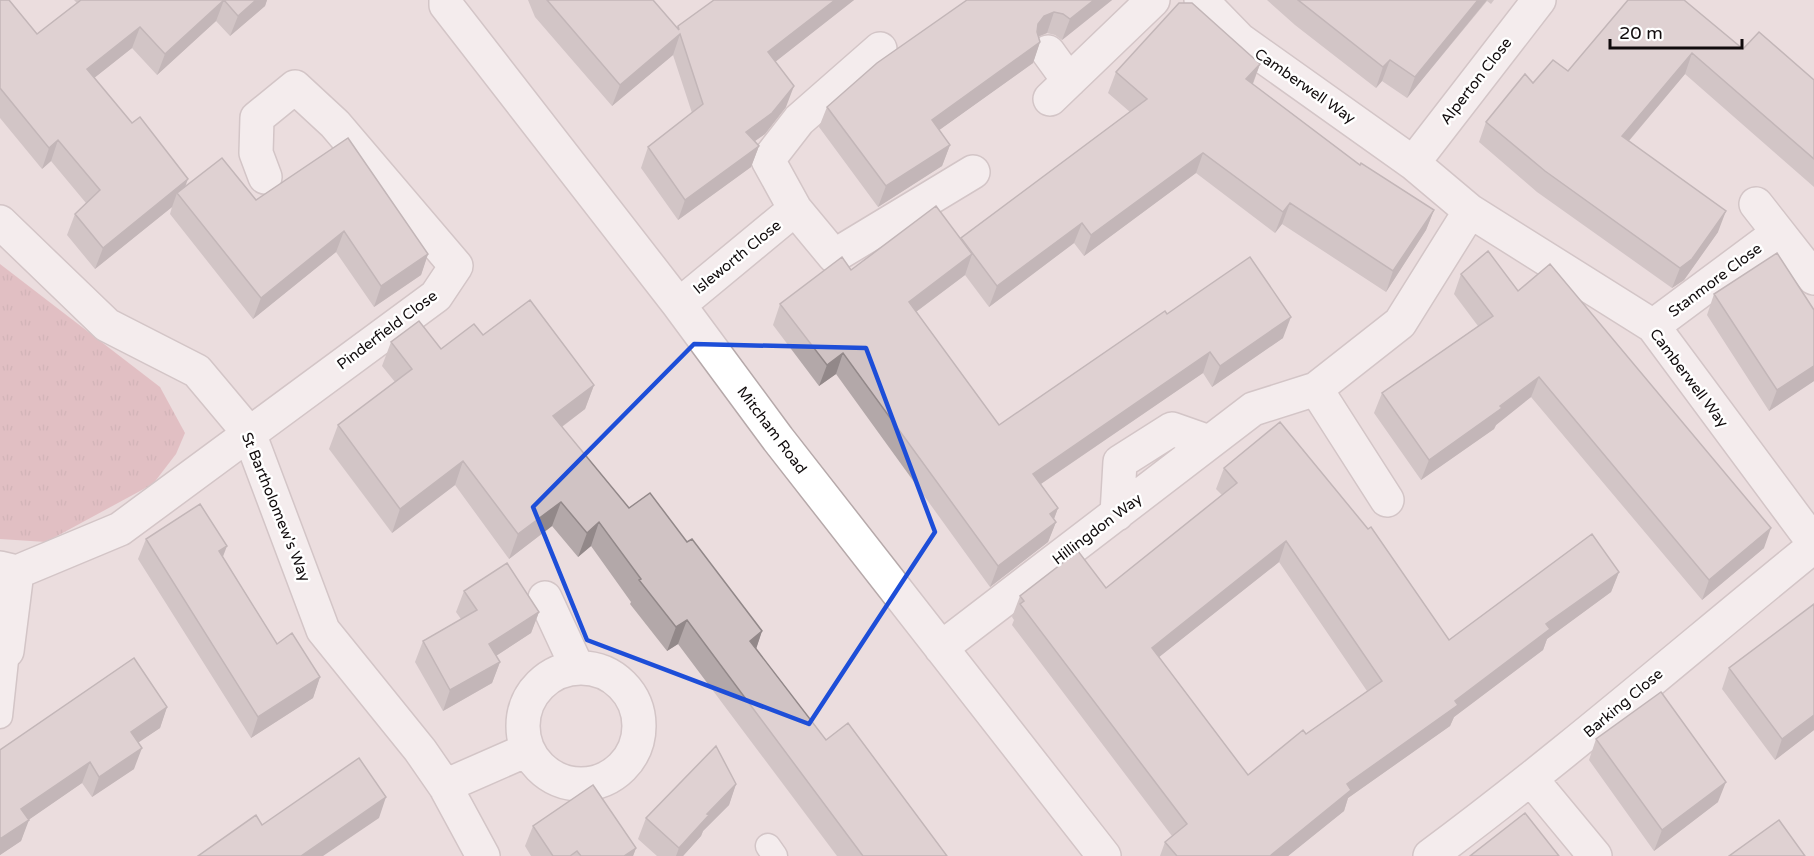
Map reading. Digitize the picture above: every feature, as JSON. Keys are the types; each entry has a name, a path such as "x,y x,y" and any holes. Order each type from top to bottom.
{"street":[{"name":"Mitcham Road","path":"446,0 446,5 679,305 778,439 1104,856"},
{"path":"1048,52 1059,90 1152,0"},
{"name":"Camberwell Way","path":"1201,0 1240,40 1413,163 1470,211 1653,326 1814,544"},
{"name":"Alperton Close","path":"1413,163 1539,0"},
{"name":"Isleworth Close","path":"880,49 799,120 768,160 795,209 834,256 973,172"},
{"name":"Pinderfield Close","path":"7,651 8,570 120,529 436,296 456,266 335,124 295,87 257,118 256,153 265,177"},
{"name":"Stanmore Close","path":"1756,204 1814,278"},
{"name":"Isleworth Close","path":"679,305 795,209"},
{"path":"1387,500 1316,389 1400,323 1470,211"},
{"name":"St Bartholomew's Way","path":"0,222 107,325 197,371 249,433 323,630 420,750 446,786 479,855"},
{"name":"Stanmore Close","path":"1653,326 1778,233"},
{"name":"Hillingdon Way","path":"941,648 1253,409 1316,389"},
{"name":"Barking Close","path":"1430,856 1532,780 1606,715 1814,544"},
{"path":"545,598 577,667"},
{"path":"577,667 596,669 614,676 627,689 636,705 640,724 637,744 628,762 613,776 595,784 574,785 555,779 539,767 527,750 523,732 524,713 531,696 543,681 559,672 577,667"},
{"path":"446,786 527,750"},
{"path":"1532,780 1594,856"}],"lane":[{"path":"0,716 7,651"}],"highlighted area":[{"path":"694,344 866,348 935,532 809,724 587,640 533,507"}],"green space":[{"path":"0,264 160,387 185,433 176,454 153,484 46,542 0,539"}],"building":[{"path":"0,0 9,0 37,34 81,0 224,0 165,54 140,27 87,69 132,123 140,117 188,179 103,248 75,214 100,190 58,140 49,148 0,88"},
{"path":"224,0 256,0 238,16"},
{"path":"547,0 653,0 679,30 678,26 714,0 835,0 768,52 794,86 772,113 746,132 759,146 685,200 648,147 703,104 680,34 620,85"},
{"path":"967,0 1094,0 1070,19 1054,12 1044,16 1038,24 1037,32 1040,42 932,120 950,145 886,186 827,107 877,63"},
{"path":"1298,0 1478,0 1415,77 1390,60 1383,67"},
{"path":"1628,0 1684,0 1743,49 1759,32 1814,80 1814,159 1692,53 1622,136 1726,211 1692,259 1680,268 1545,171 1486,122 1525,74 1533,83 1553,60 1568,71"},
{"path":"1179,3 1192,3 1260,64 1246,79 1360,165 1361,163 1434,210 1393,271 1290,203 1283,212 1203,153 1091,235 1082,223 997,286 961,238 1147,99 1116,72"},
{"path":"348,138 428,254 381,286 344,231 261,298 177,193 222,158 256,200"},
{"path":"936,206 972,254 909,302 999,425 1165,311 1167,314 1250,257 1291,317 1220,366 1210,352 1033,474 1058,508 1050,514 1056,522 998,566 843,353 827,365 780,304 842,257 851,270"},
{"path":"1488,251 1518,291 1550,264 1771,528 1709,580 1539,377 1500,406 1502,408 1429,460 1382,393 1493,316 1461,274"},
{"path":"1777,253 1814,310 1814,366 1777,390 1714,294"},
{"path":"530,300 594,385 553,416 629,508 650,493 687,542 692,539 762,631 750,641 826,740 848,723 947,856 863,856 687,620 676,627 639,580 641,579 599,522 587,533 561,502 518,534 463,461 400,509 338,425 412,369 391,342 419,321 441,349 474,324 483,335"},
{"path":"1280,422 1368,529 1371,527 1449,640 1592,534 1619,572 1546,624 1550,629 1455,701 1458,705 1347,784 1351,790 1270,856 1177,856 1165,842 1187,824 1020,604 1024,601 1020,596 1078,551 1106,588 1237,483 1224,468","holes":["1286,541 1382,681 1306,734 1303,730 1248,775 1152,648"]},
{"path":"200,504 227,546 219,551 277,644 292,633 320,677 258,717 146,539"},
{"path":"507,563 539,612 489,644 500,662 450,690 423,641 477,610 464,591"},
{"path":"1814,604 1814,715 1782,739 1729,668"},
{"path":"134,658 167,707 131,732 142,748 99,777 90,762 21,809 29,820 0,839 0,750"},
{"path":"1661,692 1726,782 1662,830 1596,739"},
{"path":"716,746 736,784 679,848 646,818"},
{"path":"359,758 386,797 301,856 198,856 256,815 262,825"},
{"path":"593,785 636,848 624,856 581,856 577,851 570,856 553,856 533,826"},
{"path":"1525,813 1559,856 1470,856"},
{"path":"1779,820 1805,856 1729,856"}]}
